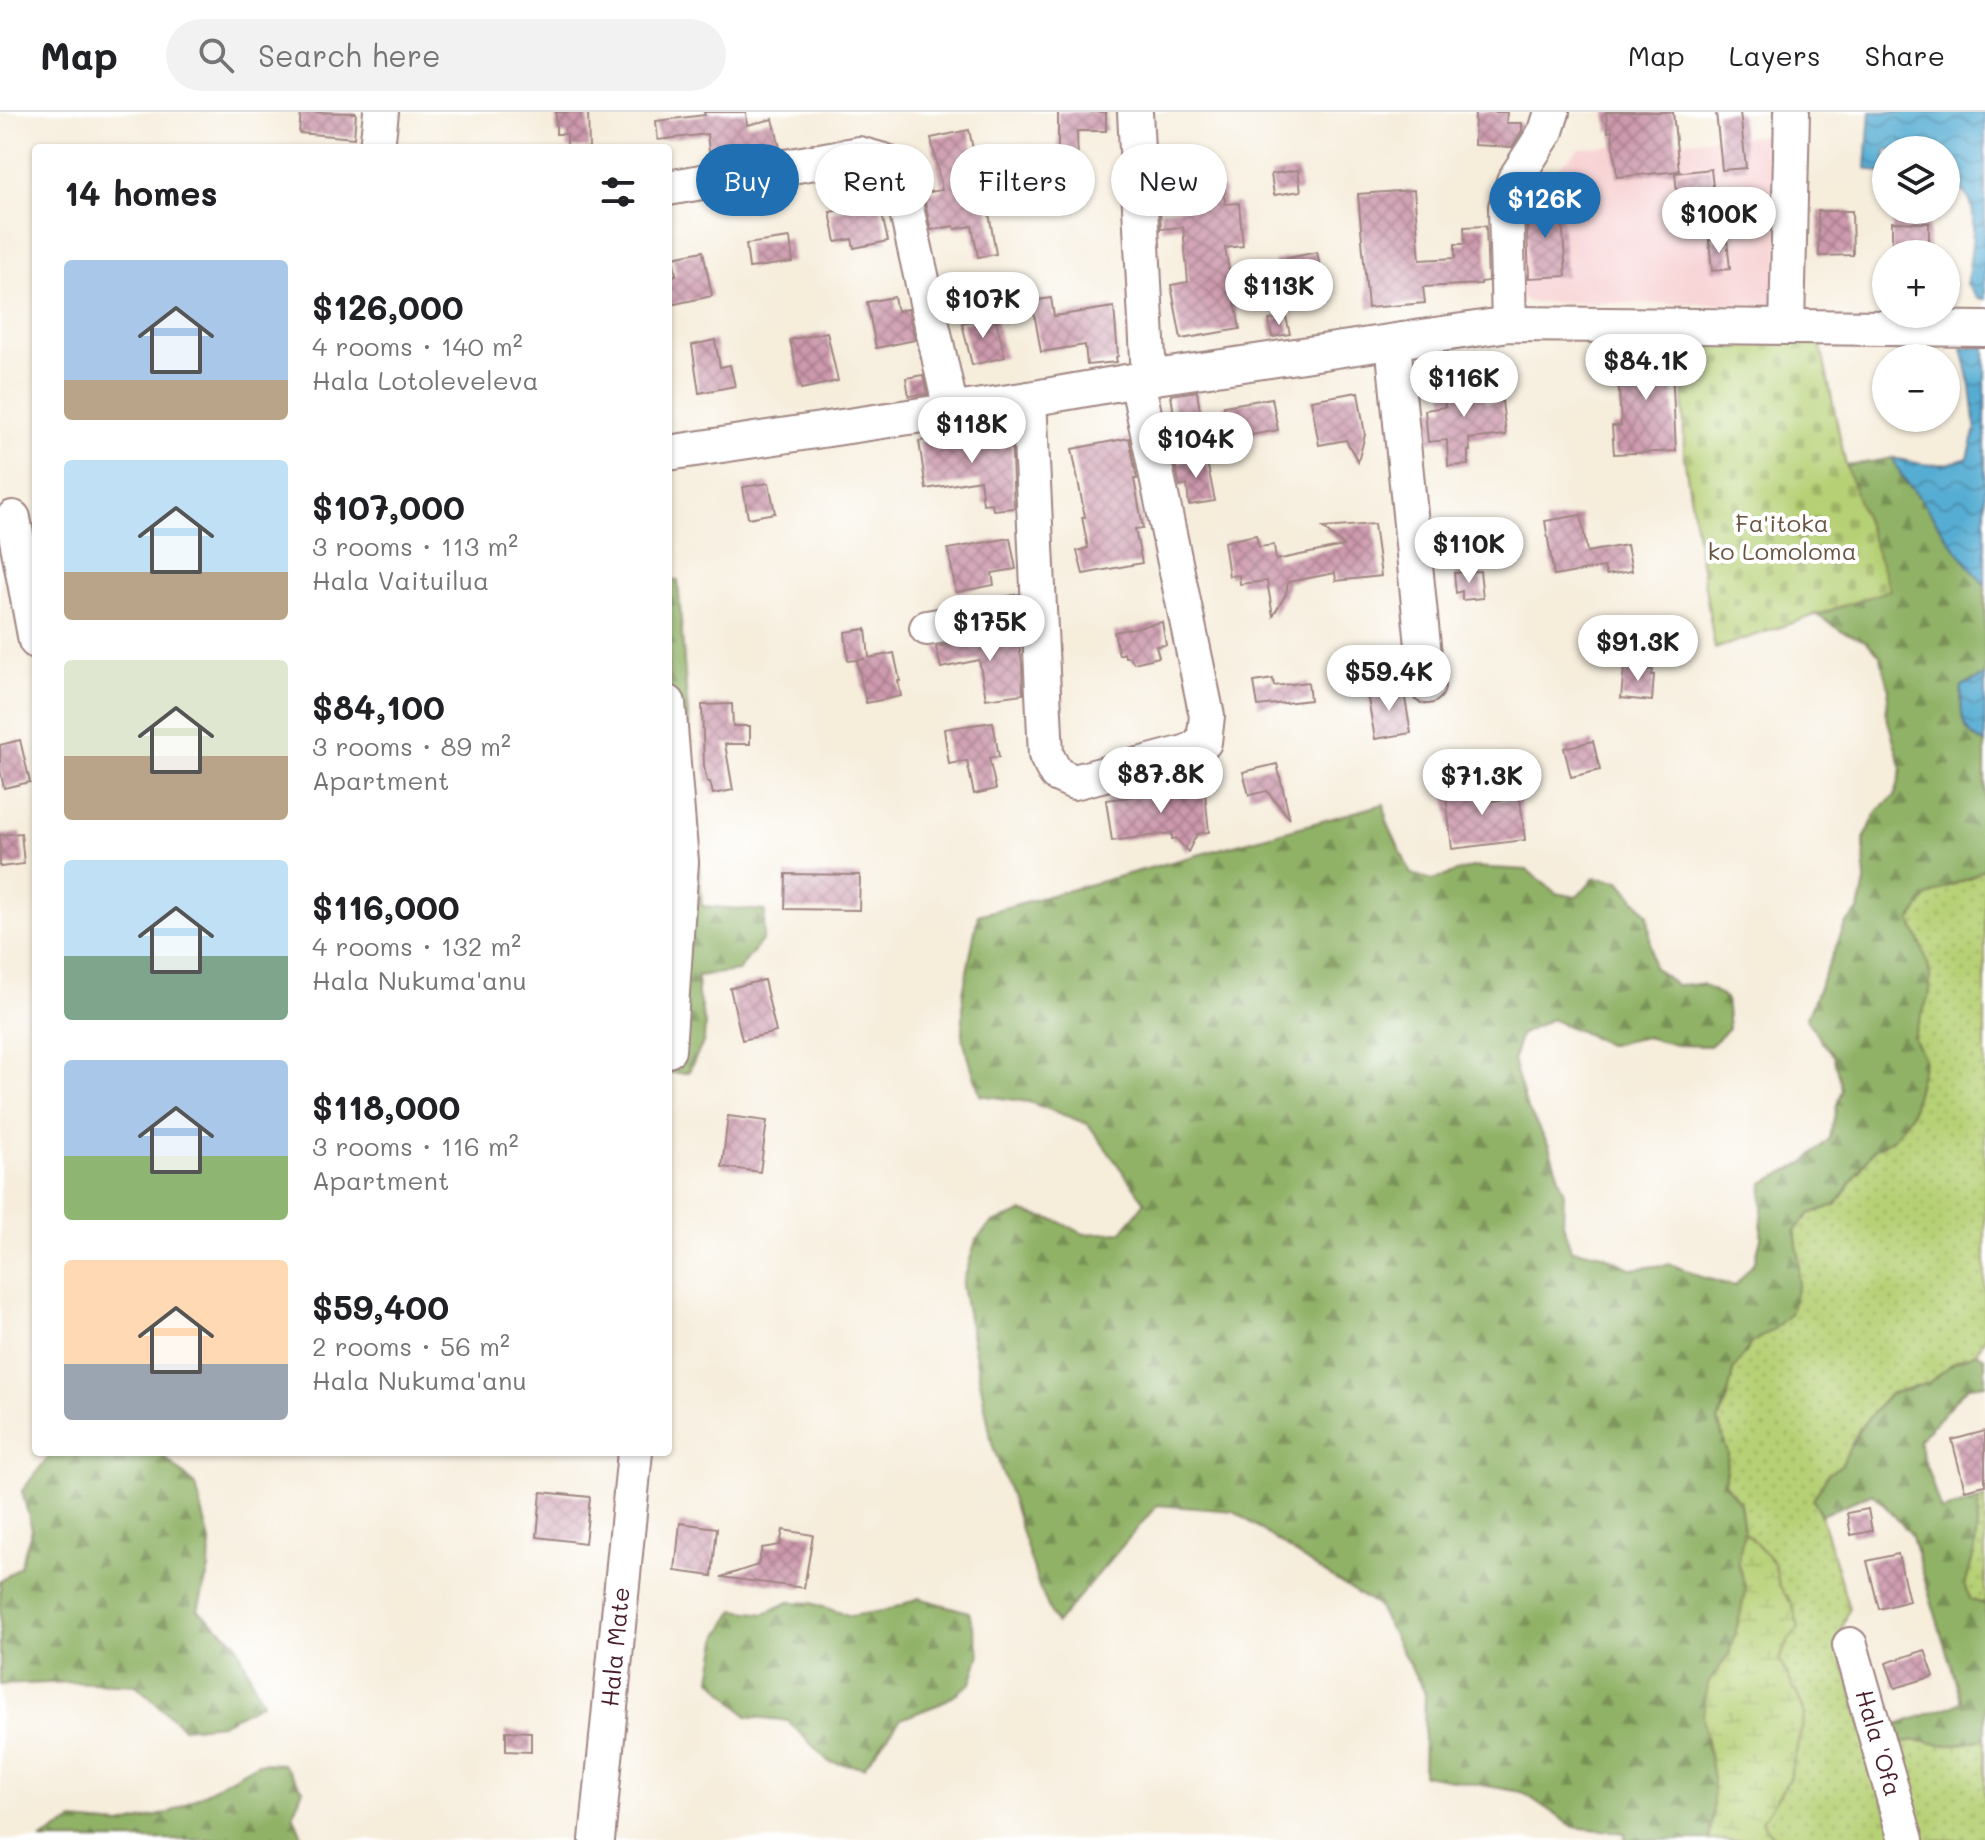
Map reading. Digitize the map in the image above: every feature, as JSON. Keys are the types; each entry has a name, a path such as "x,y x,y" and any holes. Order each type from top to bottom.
{"street":[{"path":"377,144 381,112"},
{"path":"1029,399 1046,755 1056,774 1074,782 1188,752 1204,742 1207,716 1143,379 1135,112"},
{"path":"1509,324 1506,207 1514,181 1546,131 1552,112"},
{"path":"1787,327 1792,112"},
{"path":"672,187 859,154 884,161 900,181 951,410"},
{"path":"672,452 1509,324 1985,329"},
{"path":"1393,342 1427,686"},
{"path":"16,517 32,616"},
{"path":"927,628 1039,609"},
{"path":"672,752 681,862 672,992"},
{"name":"Hala Mate","path":"597,1840 635,1456"},
{"name":"Hala 'Ofa","path":"1850,1645 1906,1840"}],"shaded area":[{"path":"1784,134 1775,305 1527,302 1519,294 1514,207 1580,148"}],"green space":[{"name":"Fa'itoka ko Lomoloma","path":"1683,341 1820,342 1846,466 1890,590 1715,649 1684,457"},
{"path":"1893,458 1905,480 1985,585 1985,676 1962,686 1961,704 1966,727 1985,743 1985,868 1925,899 1911,921 1927,962 1930,984 1913,1037 1924,1059 1911,1114 1894,1138 1874,1149 1836,1205 1809,1214 1795,1231 1799,1283 1790,1314 1774,1329 1751,1343 1733,1371 1727,1400 1718,1421 1728,1454 1724,1483 1740,1503 1744,1531 1738,1564 1746,1588 1729,1654 1708,1684 1706,1742 1713,1778 1709,1840 1625,1840 1625,1833 1574,1827 1522,1792 1423,1775 1425,1693 1377,1606 1234,1511 1157,1505 1056,1624 1039,1587 992,1443 962,1286 976,1240 992,1223 1023,1212 1058,1221 1084,1234 1122,1232 1145,1202 1088,1124 1029,1102 980,1095 963,1039 963,993 978,915 1384,804 1387,822 1411,874 1433,880 1472,867 1527,870 1556,893 1577,897 1594,878 1620,881 1648,915 1653,967 1676,985 1701,984 1726,998 1729,1029 1710,1046 1676,1045 1646,1037 1607,1045 1551,1019 1520,1035 1513,1060 1526,1106 1549,1146 1564,1193 1563,1223 1571,1250 1599,1253 1632,1269 1671,1264 1701,1277 1735,1286 1755,1261 1761,1238 1763,1183 1804,1163 1830,1138 1842,1089 1833,1056 1806,1019 1845,925 1859,910 1865,882 1864,839 1878,810 1895,796 1902,769 1886,714 1889,689 1880,655 1866,641 1840,630 1817,615 1889,590 1846,466"},
{"path":"678,580 702,906 765,911 763,939 738,971 697,976 705,1024 704,1041 688,1073 672,1073 672,581"},
{"path":"1985,868 1985,1337 1976,1353 1954,1362 1928,1383 1890,1394 1861,1426 1841,1466 1828,1474 1814,1500 1849,1609 1837,1642 1896,1840 1775,1840 1762,1821 1789,1778 1805,1715 1778,1660 1799,1628 1792,1604 1779,1586 1774,1563 1744,1531 1740,1503 1724,1483 1728,1454 1718,1421 1727,1400 1733,1371 1751,1343 1774,1329 1799,1258 1795,1231 1809,1214 1836,1205 1874,1149 1894,1138 1911,1114 1924,1059 1913,1037 1925,1004 1923,951 1911,921 1925,899"},
{"path":"1976,1353 1985,1358 1985,1384 1968,1386 1918,1441 1941,1511 1979,1500 1975,1549 1965,1587 1971,1600 1985,1604 1985,1737 1958,1745 1909,1741 1890,1746 1886,1729 1962,1702 1911,1534 1873,1493 1821,1515 1813,1500 1828,1474 1841,1465 1861,1426 1890,1394 1928,1383 1955,1362"},
{"path":"49,1456 163,1456 196,1486 210,1542 209,1569 198,1610 236,1642 262,1703 221,1724 183,1728 136,1685 71,1682 0,1685 0,1582 20,1566 32,1529 22,1491"},
{"path":"1985,1498 1985,1604 1971,1600 1964,1587 1979,1500"},
{"path":"1744,1531 1774,1563 1779,1586 1792,1604 1799,1628 1789,1639 1779,1660 1805,1715 1789,1779 1762,1821 1775,1840 1709,1840 1713,1778 1703,1716 1708,1684 1729,1654 1740,1617 1746,1588 1738,1564"},
{"path":"919,1598 969,1612 980,1654 971,1683 942,1703 901,1719 864,1767 829,1762 788,1721 747,1716 711,1678 719,1635 735,1610 764,1614 789,1602 811,1603 851,1616 888,1610"},
{"path":"1985,1737 1985,1838 1917,1840 1890,1746 1908,1741 1958,1745"},
{"path":"258,1763 283,1764 303,1789 293,1814 304,1840 41,1840 73,1821 121,1825 169,1813"}],"water":[{"path":"1870,112 1985,112 1985,299 1977,298 1967,284 1973,218 1970,201 1960,190 1960,136 1872,136 1872,170 1866,168"},
{"path":"1985,347 1985,585 1902,476 1893,458 1930,465 1968,458 1976,429 1962,348"},
{"path":"1985,676 1985,743 1966,727 1961,704 1962,686"}],"building":[{"path":"301,112 356,113 354,138 299,133"},
{"path":"556,112 588,112 589,144 567,144 567,134 556,134"},
{"path":"704,112 746,112 747,125 773,119 779,144 708,144 707,134 658,140 656,121 705,115"},
{"path":"1058,112 1106,112 1106,131 1077,131 1077,144 1058,144"},
{"path":"1475,112 1507,112 1506,123 1522,123 1522,131 1512,147 1474,145"},
{"path":"1606,112 1673,112 1679,171 1617,177 1612,131 1608,132"},
{"path":"1716,112 1740,112 1746,168 1722,170"},
{"path":"969,130 972,144 950,144 950,216 990,216 996,254 978,257 972,226 931,230 928,216 934,216 934,191 942,190 931,138"},
{"path":"1711,169 1717,222 1680,226 1675,173"},
{"path":"1298,170 1301,191 1274,195 1271,174"},
{"path":"1414,190 1420,260 1455,258 1455,244 1465,244 1464,227 1486,226 1488,281 1423,287 1425,303 1368,308 1358,194"},
{"path":"1561,202 1566,276 1529,278 1528,203"},
{"path":"1239,203 1243,246 1225,248 1240,329 1181,339 1171,285 1188,282 1183,227 1161,229 1160,216 1227,216 1227,204"},
{"path":"1818,211 1852,211 1853,255 1819,256"},
{"path":"831,216 882,216 888,241 854,248 852,239 836,242"},
{"path":"1892,224 1929,224 1929,240 1892,240"},
{"path":"790,238 793,262 749,268 746,244"},
{"path":"1727,239 1730,269 1712,271 1709,240"},
{"path":"703,251 712,296 672,305 672,276 676,275 673,257"},
{"path":"1317,252 1327,303 1284,311 1274,261"},
{"path":"894,297 897,311 908,309 915,340 876,348 867,302"},
{"path":"1051,298 1054,316 1114,307 1117,362 1087,365 1085,345 1041,352 1032,301"},
{"path":"995,316 1005,357 972,365 962,323"},
{"path":"1286,317 1290,334 1272,337 1269,320"},
{"path":"827,332 838,381 801,389 790,340"},
{"path":"715,340 720,367 730,365 735,386 699,393 692,345"},
{"path":"1671,346 1676,451 1614,454 1612,426 1621,426 1618,373 1624,372 1623,347"},
{"path":"923,375 927,394 909,396 906,378"},
{"path":"1482,379 1485,403 1502,401 1506,435 1469,439 1468,465 1448,466 1447,440 1428,442 1425,410 1445,407 1443,384"},
{"path":"1197,391 1200,411 1174,415 1171,395"},
{"path":"1358,392 1365,435 1358,462 1346,440 1319,445 1311,400"},
{"path":"1272,398 1278,430 1230,439 1224,406"},
{"path":"1011,432 1014,508 993,510 992,503 983,504 980,480 926,489 919,441"},
{"path":"1129,438 1143,528 1135,529 1142,563 1083,574 1077,551 1088,548 1072,449"},
{"path":"1206,457 1215,501 1189,505 1187,485 1180,487 1175,463"},
{"path":"769,483 775,513 748,518 743,487"},
{"path":"1581,515 1587,552 1627,545 1632,571 1606,575 1604,567 1554,576 1545,521"},
{"path":"1374,524 1381,576 1336,581 1335,573 1288,582 1286,594 1273,616 1267,581 1240,584 1239,575 1229,576 1224,542 1256,535 1259,547 1274,545 1276,560 1344,546 1323,528"},
{"path":"1010,538 1016,569 992,573 994,585 956,592 948,549"},
{"path":"1480,571 1483,598 1462,600 1462,591 1456,593 1454,573"},
{"path":"1162,622 1166,645 1156,646 1159,657 1134,663 1124,653 1119,655 1114,632"},
{"path":"866,629 869,658 894,653 901,696 866,703 857,660 865,659 848,661 845,632"},
{"path":"1017,633 1023,694 986,699 979,660 941,668 936,647"},
{"path":"1627,664 1651,666 1654,675 1652,701 1621,698"},
{"path":"1273,679 1274,686 1308,682 1310,700 1258,706 1254,682"},
{"path":"1403,687 1411,733 1375,739 1367,693"},
{"path":"732,704 733,726 750,726 750,744 725,744 733,790 713,794 704,766 702,705"},
{"path":"993,722 999,757 989,758 996,789 974,794 967,761 949,764 944,729"},
{"path":"20,740 30,782 4,788 0,745"},
{"path":"1593,741 1600,770 1571,777 1564,748"},
{"path":"1277,764 1290,819 1267,791 1249,795 1243,772"},
{"path":"1490,782 1492,801 1520,798 1525,840 1452,849 1445,787"},
{"path":"1204,783 1209,832 1197,834 1188,852 1176,838 1172,839 1172,833 1112,841 1106,800 1167,792 1166,787"},
{"path":"21,833 24,864 0,867 0,835"},
{"path":"786,874 860,875 859,910 785,909"},
{"path":"764,980 776,1032 742,1040 730,988"},
{"path":"728,1116 767,1121 760,1172 722,1167"},
{"path":"1985,1431 1985,1485 1965,1490 1952,1440"},
{"path":"541,1492 590,1497 585,1543 537,1537"},
{"path":"1868,1509 1872,1531 1851,1535 1847,1513"},
{"path":"680,1523 717,1528 712,1576 675,1571"},
{"path":"783,1530 813,1535 804,1588 721,1577 758,1565 762,1548 780,1545"},
{"path":"1898,1554 1909,1601 1879,1609 1867,1561"},
{"path":"1925,1650 1934,1676 1895,1688 1886,1663"},
{"path":"506,1731 531,1732 531,1752 506,1751"}]}
